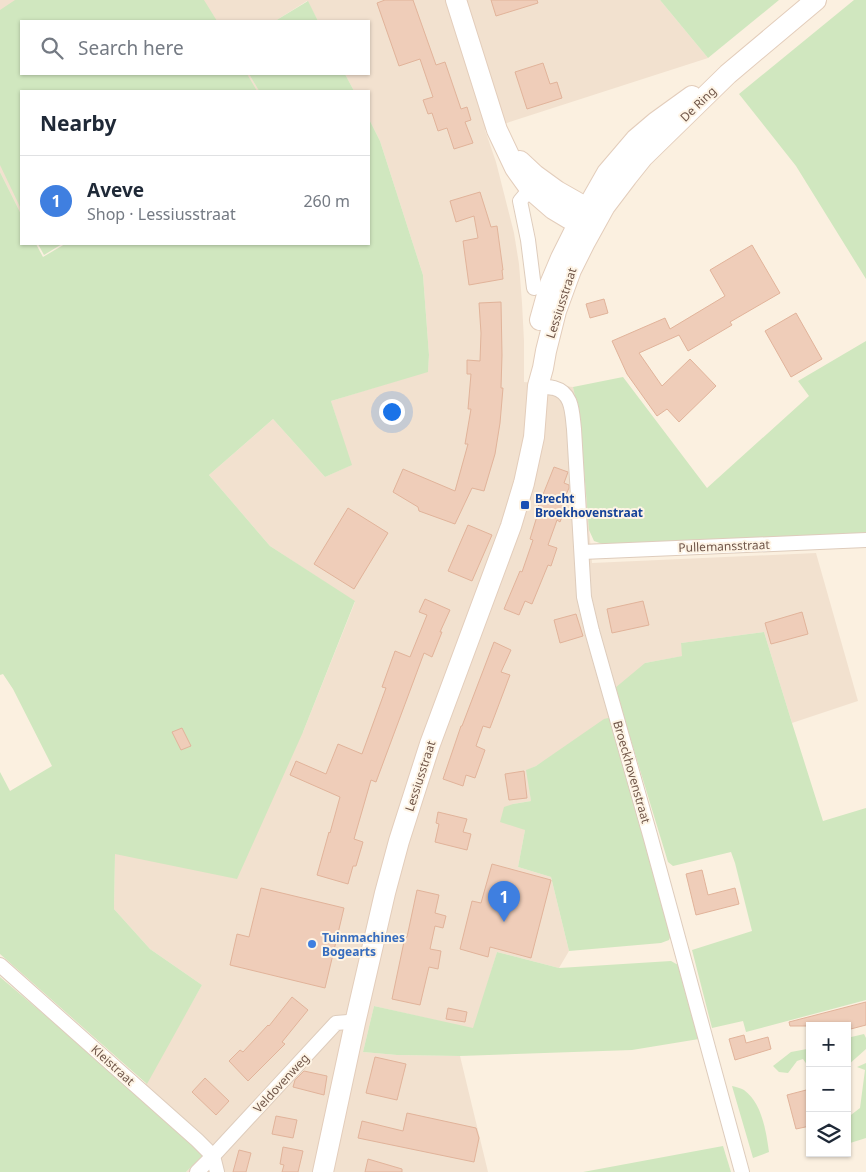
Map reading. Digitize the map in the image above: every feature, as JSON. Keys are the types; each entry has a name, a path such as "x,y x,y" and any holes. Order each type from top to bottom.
{"main road":[{"path":"456,0 498,130 516,168 530,189 553,209 586,218"},
{"name":"De Ring","path":"586,218 612,195 653,147 728,74 816,0"},
{"name":"De Ring","path":"586,218 607,173 636,139 680,104 728,74"},
{"path":"504,143 525,166 557,191 586,218"},
{"name":"Lessiusstraat","path":"323,1172 385,893 412,800 430,744 511,526 524,483 534,438 538,386 535,366 540,317 550,284 561,258 586,218"}],"street":[{"path":"530,189 520,201 528,240 534,288"},
{"name":"Broeckhovenstraat","path":"538,386 554,388 562,392 568,397 570,403 574,429 584,597 742,1172"},
{"name":"Pullemansstraat","path":"582,552 866,540"},
{"name":"Kleistraat","path":"0,965 213,1156"},
{"name":"Veldovenweg","path":"197,1172 336,1023 355,1023"},
{"path":"213,1156 217,1172"}],"shaded area":[{"path":"0,0 660,0 708,58 485,130 496,162 514,233 519,264 524,341 524,382 573,387 580,421 592,563 816,553 858,701 792,723 764,632 681,643 683,656 645,663 623,715 527,770 531,801 513,804 525,830 518,867 551,877 569,951 559,968 497,952 474,1029 374,1006 363,1052 397,1055 460,1056 488,1172 186,1172 204,1154 139,1095 202,985 150,949 114,909 115,854 303,732 355,602 270,546 209,475 273,419 325,477 351,465 331,401 428,371 429,355 423,275 380,141 370,121 370,90 353,90 346,75 370,75 370,20 317,20 307,1 277,20 20,20 20,75 250,75 258,90 20,90 20,212 0,172"}],"green space":[{"path":"15,0 204,0 216,20 20,20 20,75 248,75 256,90 20,90 20,207 0,165 0,10"},
{"path":"660,0 779,0 708,58"},
{"path":"854,0 866,0 866,279 796,166 739,94"},
{"path":"308,1 318,20 277,20"},
{"path":"250,75 346,75 353,90 258,90"},
{"path":"370,121 380,141 423,275 429,355 428,372 331,401 352,465 325,477 273,419 209,475 270,546 355,601 303,732 237,879 115,854 114,909 150,949 202,985 147,1084 0,954 0,772 10,791 52,766 13,689 3,674 0,675 0,172 20,212 20,245 37,245 43,257 63,245 370,245"},
{"path":"39,245 60,245 44,255"},
{"path":"866,341 866,535 608,546 594,541 589,530 580,421 573,387 623,377 707,488 809,396 798,381"},
{"path":"764,632 823,821 866,808 866,1000 746,1032 743,1021 712,1028 692,950 752,931 731,852 673,866 668,862 615,688 645,663 682,656 681,643"},
{"path":"612,717 671,935 669,940 661,943 569,951 551,877 518,867 525,830 500,822 504,807 531,801 526,770 536,766 604,719"},
{"path":"497,952 559,968 671,961 680,966 699,1039 632,1050 460,1056 397,1055 363,1052 374,1006 473,1028"},
{"path":"0,977 139,1095 204,1154 186,1172 0,1172"},
{"path":"864,1034 866,1049 851,1062 851,1037"},
{"path":"806,1049 806,1063 803,1059 797,1061 788,1073 779,1072 773,1066 791,1052"},
{"path":"866,1063 866,1138 851,1143 851,1115 860,1108 865,1070 857,1067"},
{"path":"732,1086 744,1090 755,1102 762,1118 769,1152 753,1158"},
{"path":"723,1146 731,1172 583,1172"}],"building":[{"path":"385,0 413,0 436,65 445,62 461,109 467,107 471,120 465,122 473,143 454,149 447,128 438,131 432,113 428,114 423,100 433,97 420,59 399,66 377,3"},
{"path":"491,0 537,0 538,3 496,16"},
{"path":"543,63 550,84 557,82 562,98 527,109 515,72"},
{"path":"480,192 491,227 497,226 503,279 469,285 463,241 478,238 474,216 456,222 450,201"},
{"path":"752,245 780,293 730,322 732,325 688,351 679,335 639,353 662,386 690,359 716,386 679,422 667,409 657,416 627,374 612,341 665,318 670,329 725,296 710,270"},
{"path":"604,299 608,313 590,318 586,304"},
{"path":"501,302 501,388 503,388 495,454 484,491 472,488 455,524 419,511 418,507 393,492 403,469 455,491 468,444 465,444 471,409 468,409 471,374 467,374 467,360 480,361 479,303"},
{"path":"796,313 822,359 791,377 765,331"},
{"path":"554,467 568,472 564,483 569,485 565,497 569,499 560,522 557,520 548,545 557,548 551,566 548,565 532,604 525,601 519,615 504,609 520,571 522,572 533,540 530,539 538,513 536,512"},
{"path":"348,508 388,533 354,589 314,564"},
{"path":"468,525 492,535 472,581 448,571"},
{"path":"425,599 450,610 432,657 424,653 376,782 371,780 354,839 363,842 356,866 353,866 348,884 317,875 340,797 290,775 296,761 326,774 338,744 362,754 386,688 382,687 395,651 410,657 427,615 419,612"},
{"path":"643,601 649,625 612,633 607,609"},
{"path":"802,612 808,634 771,644 765,623"},
{"path":"576,614 583,636 560,643 554,620"},
{"path":"494,642 511,650 501,672 510,675 490,728 483,726 476,746 485,750 475,778 466,775 463,786 443,779 461,726"},
{"path":"182,728 191,746 181,750 172,732"},
{"path":"524,771 527,798 509,800 505,774"},
{"path":"438,812 467,819 463,832 471,834 467,850 435,842 439,824 436,823"},
{"path":"492,864 551,880 531,958 490,947 488,957 460,949 472,901 481,903"},
{"path":"702,870 708,895 735,888 739,904 696,915 686,874"},
{"path":"261,888 344,908 325,988 230,965 237,934 249,937"},
{"path":"417,890 439,895 435,913 446,916 443,928 435,926 430,949 441,951 438,969 429,967 420,1005 392,999"},
{"path":"292,997 308,1010 282,1042 285,1044 248,1081 229,1061 240,1050 243,1052 269,1026"},
{"path":"866,1002 866,1025 851,1029 851,1022 806,1022 806,1026 790,1026 789,1022"},
{"path":"448,1008 467,1012 465,1022 446,1019"},
{"path":"744,1035 746,1043 768,1037 771,1049 735,1060 729,1039"},
{"path":"375,1057 406,1064 397,1100 366,1093"},
{"path":"304,1071 327,1076 324,1095 293,1087 295,1080"},
{"path":"205,1078 229,1101 216,1115 192,1092"},
{"path":"806,1090 806,1127 796,1129 787,1095"},
{"path":"407,1113 476,1128 479,1138 474,1162 358,1138 362,1121 403,1131"},
{"path":"276,1116 297,1120 293,1138 272,1134"},
{"path":"283,1147 303,1151 298,1172 282,1172 284,1165 280,1164"},
{"path":"239,1150 251,1153 246,1172 233,1172"},
{"path":"368,1159 402,1169 402,1172 365,1172"}],"place":[{"name":"Brecht Broekhovenstraat","path":"525,505"},
{"name":"Aveve","path":"504,922"},
{"name":"Tuinmachines Bogearts","path":"312,944"}]}
